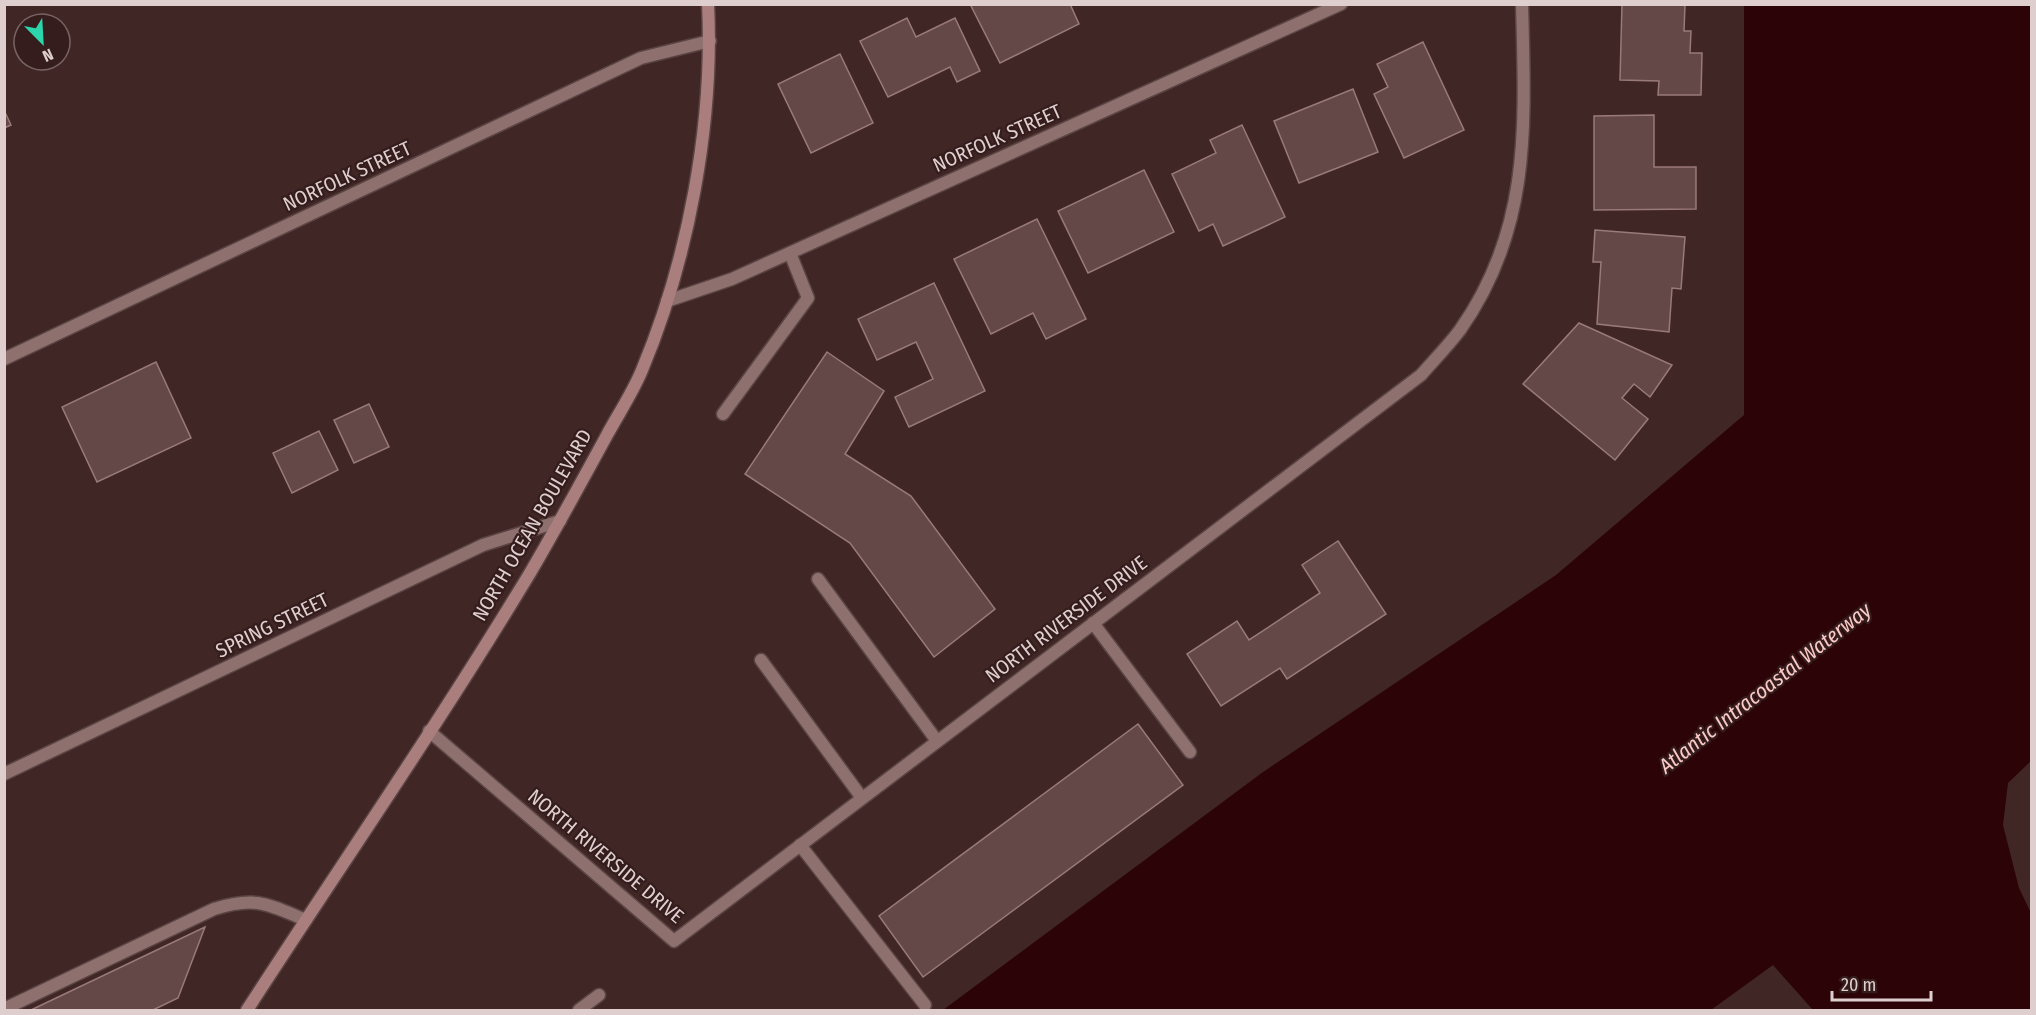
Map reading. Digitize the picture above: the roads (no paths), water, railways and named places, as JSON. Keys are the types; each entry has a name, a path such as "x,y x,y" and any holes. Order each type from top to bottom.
{"main road":[{"name":"NORTH OCEAN BOULEVARD","path":"247,1011 496,628 560,521 641,371 667,301 690,209 704,122 710,41 708,4"}],"street":[{"name":"NORFOLK STREET","path":"667,301 732,279 1341,4"},
{"name":"NORTH RIVERSIDE DRIVE","path":"429,731 674,941 1421,375 1460,330 1490,278 1514,212 1525,125 1522,4"},
{"name":"NORFOLK STREET","path":"4,359 641,58 710,41"},
{"path":"723,414 808,298 790,253"},
{"name":"SPRING STREET","path":"4,774 483,545 560,521"},
{"path":"818,579 937,741"},
{"path":"1093,623 1190,752"},
{"path":"761,660 862,798"},
{"path":"800,846 925,1005"},
{"path":"4,1009 222,906 238,902 262,902 306,920"},
{"path":"579,1011 599,995"}],"water":[{"name":"Atlantic Intracoastal Waterway","path":"1744,5 2031,5 2032,760 2008,783 2003,825 2019,888 2031,913 2031,1010 1813,1010 1773,965 1711,1010 943,1010 1263,772 1556,575 1744,415"}]}
